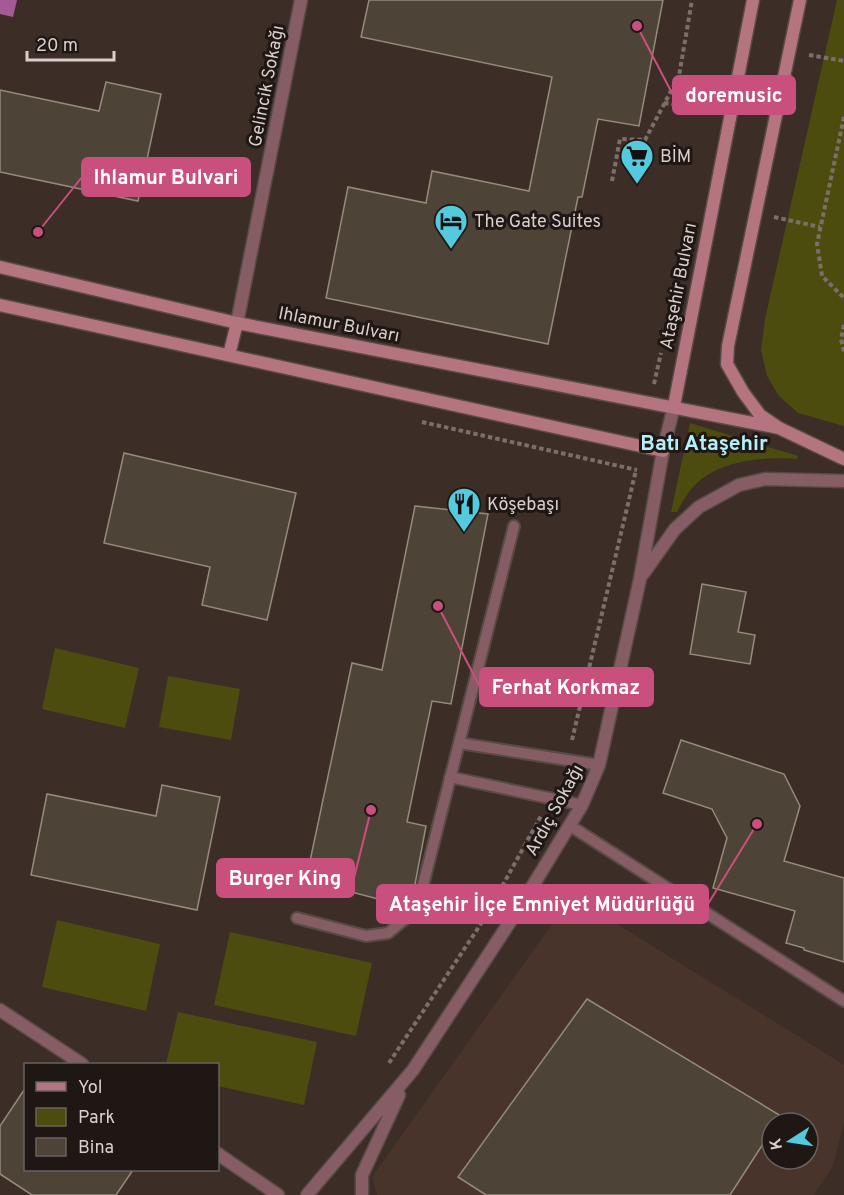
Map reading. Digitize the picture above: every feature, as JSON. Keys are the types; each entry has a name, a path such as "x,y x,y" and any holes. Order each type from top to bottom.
{"main road":[{"name":"Ataşehir Bulvarı","path":"674,406 753,0"},
{"path":"800,0 728,346 727,364 760,415 780,428 844,459"},
{"name":"Ihlamur Bulvarı","path":"0,267 237,323 780,428"},
{"path":"0,305 663,451"},
{"name":"Gelincik Sokağı","path":"229,355 237,323"}],"street":[{"name":"Gelincik Sokağı","path":"237,323 301,0"},
{"name":"Ataşehir Bulvarı","path":"639,579 663,451 674,406"},
{"name":"Ardıç Sokağı","path":"307,1195 405,1080 521,905 582,805 599,765 639,579 675,529 699,507 739,485 765,479 844,481"},
{"path":"0,1010 79,1063"},
{"path":"362,1195 362,1175 405,1080"},
{"path":"219,1155 278,1195"}],"lane":[{"path":"297,918 366,936 388,933 417,909 514,526"},
{"path":"459,743 599,765"},
{"path":"450,777 582,805"},
{"path":"569,825 844,1001"}],"path":[{"path":"612,181 620,139 645,140 679,76 692,0"},
{"path":"789,52 844,61"},
{"path":"664,104 730,113"},
{"path":"844,117 817,244 822,276 844,298"},
{"path":"755,213 820,227"},
{"path":"844,325 841,339 844,352"},
{"path":"650,402 663,344"},
{"path":"564,761 572,743 641,446"},
{"path":"383,1072 484,918 551,798"}],"shaded area":[{"path":"0,0 17,0 13,17 0,14"},
{"path":"572,896 844,1065 844,1122 833,1166 814,1195 377,1195 372,1177"}],"green space":[{"path":"837,0 844,0 844,426 798,413 779,396 767,376 761,350 765,319"},
{"path":"690,423 798,456 797,459 757,459 717,470 695,485 677,512 671,512"},
{"path":"55,648 139,668 125,728 42,709"},
{"path":"168,676 240,689 231,740 159,727"},
{"path":"57,920 160,944 146,1011 42,987"},
{"path":"230,932 372,963 356,1036 214,1005"},
{"path":"178,1012 317,1042 304,1105 219,1086 219,1063 166,1063"}],"building":[{"path":"369,0 663,0 639,126 598,119 582,197 578,197 548,344 326,298 348,187 426,203 432,171 529,191 552,77 361,37"},
{"path":"106,82 161,94 138,201 0,172 0,90 99,111"},
{"path":"124,453 296,493 267,620 202,605 210,567 104,543"},
{"path":"415,506 488,514 451,704 432,701 407,822 426,826 412,900 408,907 306,880 352,663 382,670"},
{"path":"702,584 746,592 738,632 755,635 750,664 690,654"},
{"path":"681,740 784,774 800,806 784,861 844,878 844,962 786,943 795,911 713,888 727,838 712,809 663,793"},
{"path":"162,785 220,797 197,910 31,875 47,794 156,816"},
{"path":"587,999 773,1111 760,1111 760,1149 730,1195 486,1195 458,1177"},
{"path":"24,1090 24,1171 132,1171 116,1195 32,1195 0,1174 0,1126"}],"place":[{"name":"doremusic","path":"637,26"},
{"name":"BİM","path":"637,185"},
{"name":"Ihlamur Bulvari","path":"38,232"},
{"name":"The Gate Suites","path":"451,250"},
{"name":"Köşebaşı","path":"464,533"},
{"name":"Ferhat Korkmaz","path":"438,606"},
{"name":"Burger King","path":"371,810"},
{"name":"Ataşehir İlçe Emniyet Müdürlüğü","path":"757,824"}],"district":[{"name":"Batı Ataşehir","path":"704,443"}]}
